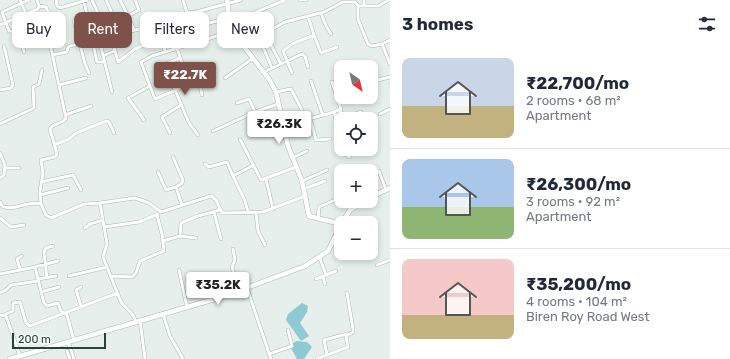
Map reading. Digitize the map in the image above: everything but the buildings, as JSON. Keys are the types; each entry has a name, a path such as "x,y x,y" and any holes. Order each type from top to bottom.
{"main road":[{"path":"227,2 228,12"},
{"path":"244,48 264,72 276,92 283,126 292,158 302,181 309,216 334,222"},
{"path":"378,194 388,189"},
{"path":"346,216 353,208"},
{"path":"12,359 20,356 67,347 74,341 247,288 305,266 320,258 332,245 334,240"}],"street":[{"path":"24,52 20,32 9,31 2,11 29,0"},
{"path":"37,0 39,6"},
{"path":"56,0 57,6 60,8 85,1 87,12"},
{"path":"92,0 98,12"},
{"path":"106,0 111,12"},
{"path":"120,0 126,12"},
{"path":"132,14 138,10 135,0"},
{"path":"183,0 187,12"},
{"path":"196,12 227,2 242,0"},
{"path":"251,12 285,0"},
{"path":"300,0 306,0"},
{"path":"364,0 364,6"},
{"path":"358,6 378,6 389,0"},
{"path":"274,28 285,22 320,13 333,8 340,3 349,1 356,2 358,6 357,17 368,44 372,46 382,44 390,40"},
{"path":"21,2 25,12"},
{"path":"31,12 38,9 39,6"},
{"path":"39,6 46,7 48,12"},
{"path":"320,13 331,34"},
{"path":"308,16 321,53 337,47"},
{"path":"0,25 12,20"},
{"path":"132,25 134,30 140,29"},
{"path":"292,73 284,53 285,49 314,35"},
{"path":"382,44 390,64"},
{"path":"52,55 67,52 68,46 74,45"},
{"path":"0,90 11,88 13,85 4,46"},
{"path":"113,48 119,62 140,47"},
{"path":"51,48 66,120 50,127 56,156 41,160 40,195 41,204 46,215 51,218 84,204 135,198 149,203 161,212"},
{"path":"80,48 89,73"},
{"path":"93,48 96,62 104,62"},
{"path":"101,48 112,92"},
{"path":"164,48 165,52"},
{"path":"188,81 177,48 152,56 141,62 156,99 183,87 188,81 199,80 202,95"},
{"path":"263,48 272,68"},
{"path":"273,48 281,64"},
{"path":"103,56 114,51"},
{"path":"264,72 304,55 308,67"},
{"path":"180,58 165,65 189,123 198,135"},
{"path":"225,78 252,59"},
{"path":"0,124 34,108 33,87 39,84 42,70"},
{"path":"378,80 390,77"},
{"path":"59,84 86,78"},
{"path":"311,81 323,115"},
{"path":"332,82 341,107 339,110"},
{"path":"144,120 128,98 150,86"},
{"path":"276,92 291,89 301,108 305,120"},
{"path":"237,103 249,99 255,112"},
{"path":"214,131 255,112 278,104"},
{"path":"170,133 162,117 181,105"},
{"path":"65,115 91,106"},
{"path":"380,114 390,109"},
{"path":"283,126 339,110"},
{"path":"310,119 316,140 330,139"},
{"path":"54,145 69,139 76,133 106,121 109,122 114,133"},
{"path":"240,139 261,180 296,167"},
{"path":"292,158 307,151"},
{"path":"0,153 5,168 4,175 0,178"},
{"path":"158,172 166,190 176,187 182,183 183,180 173,157"},
{"path":"205,164 209,167 227,162 245,201 248,212"},
{"path":"233,176 254,165"},
{"path":"5,168 19,168"},
{"path":"302,181 327,170"},
{"path":"378,171 388,189"},
{"path":"41,182 73,175 81,190"},
{"path":"266,179 273,209"},
{"path":"304,189 325,181"},
{"path":"176,187 182,205"},
{"path":"40,195 68,188"},
{"path":"104,228 139,222 161,212 211,196 216,200 220,210 225,213 256,213 273,209 305,196"},
{"path":"318,219 319,207 334,200"},
{"path":"0,202 4,208"},
{"path":"0,212 4,208 33,203 41,204"},
{"path":"100,203 107,246 103,258 121,302 138,321 145,359"},
{"path":"180,236 181,223 220,210"},
{"path":"214,212 221,239"},
{"path":"256,213 258,231 265,245"},
{"path":"111,276 132,277 136,272 140,260 164,251 157,215"},
{"path":"0,218 12,227 24,225"},
{"path":"85,228 90,224 103,220"},
{"path":"163,242 180,236 196,238"},
{"path":"47,278 44,249 53,246"},
{"path":"233,249 235,260 232,268 238,291"},
{"path":"20,269 17,259 22,256"},
{"path":"320,258 325,284"},
{"path":"377,265 390,260"},
{"path":"0,274 58,261"},
{"path":"35,267 45,305 58,303 61,311 67,315 74,341"},
{"path":"69,276 107,268"},
{"path":"179,270 187,307"},
{"path":"316,279 336,271"},
{"path":"0,293 6,290 11,284 56,276"},
{"path":"41,292 59,287"},
{"path":"81,287 76,290 81,306"},
{"path":"247,288 271,359"},
{"path":"0,315 13,311 12,304 18,302 21,304 26,324 29,326 118,293"},
{"path":"327,355 324,340 353,332 347,293"},
{"path":"163,314 170,336 183,359"},
{"path":"4,315 20,356"},
{"path":"269,354 292,346 288,330"},
{"path":"317,359 348,347 346,336 348,334"},
{"path":"67,347 70,359"},
{"path":"67,347 74,359"}],"water":[{"path":"302,303 308,306 307,312 300,323 309,336 301,341 286,320 288,314"},
{"path":"296,341 307,342 312,347 304,359 297,359 291,348 292,344"}]}
